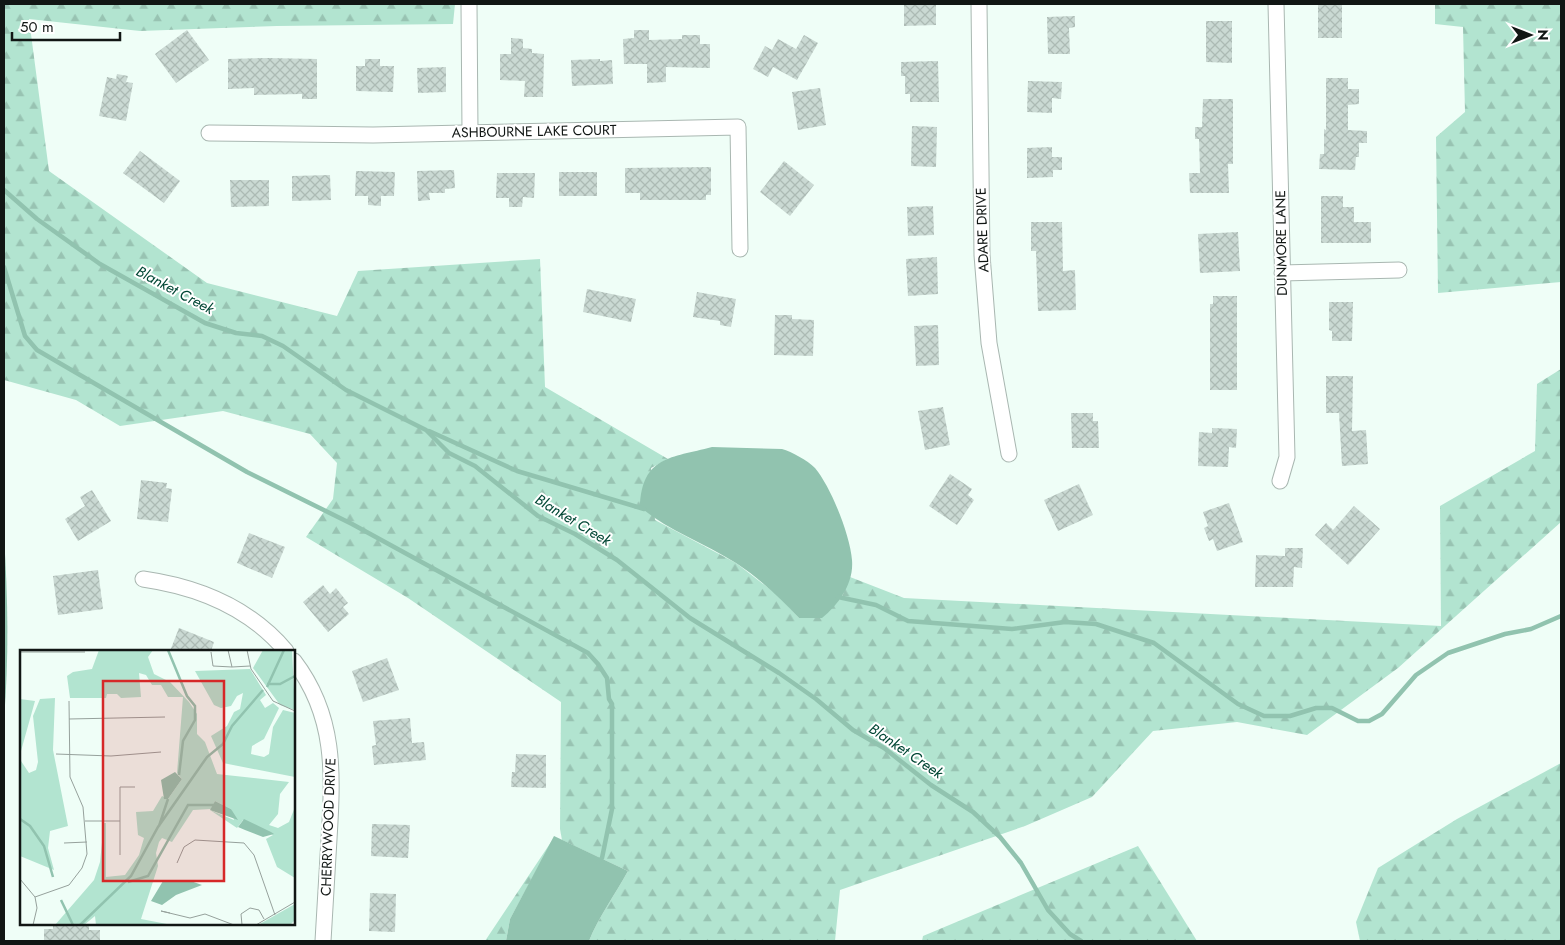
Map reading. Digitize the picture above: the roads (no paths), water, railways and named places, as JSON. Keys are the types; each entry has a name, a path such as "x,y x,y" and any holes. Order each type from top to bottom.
{"street":[{"path":"469,4 470,132"},
{"name":"ADARE DRIVE","path":"979,4 982,255 989,343 1009,454"},
{"name":"DUNMORE LANE","path":"1276,4 1287,457 1280,482"},
{"name":"ASHBOURNE LAKE COURT","path":"209,133 373,135 738,127 740,249"},
{"path":"1282,272 1399,270"},
{"path":"143,578 199,591 222,600 241,610 267,630 285,650"},
{"name":"CHERRYWOOD DRIVE","path":"295,662 305,675 319,704 330,747 331,796 323,941"}],"waterway":[{"name":"Blanket Creek","path":"4,190 37,219 100,264 205,323 236,333 262,336 283,346 346,390 426,430 449,453 475,466 538,516 575,534 617,560 690,618 779,673 816,699 853,730 884,748 931,785 973,812 1000,837 1021,863 1048,910 1070,934 1081,941"},
{"path":"4,267 25,336 37,350 247,472 352,524 588,653 607,678 609,699 612,704 612,809 602,858 598,862"},
{"path":"429,431 517,471 644,509"},
{"path":"838,597 876,605 908,621 1012,629 1065,622 1096,624 1154,643 1238,704 1264,716 1290,716 1316,708 1332,708 1358,721 1369,721 1382,714 1416,675 1448,653 1505,634 1531,629 1561,616"}]}
